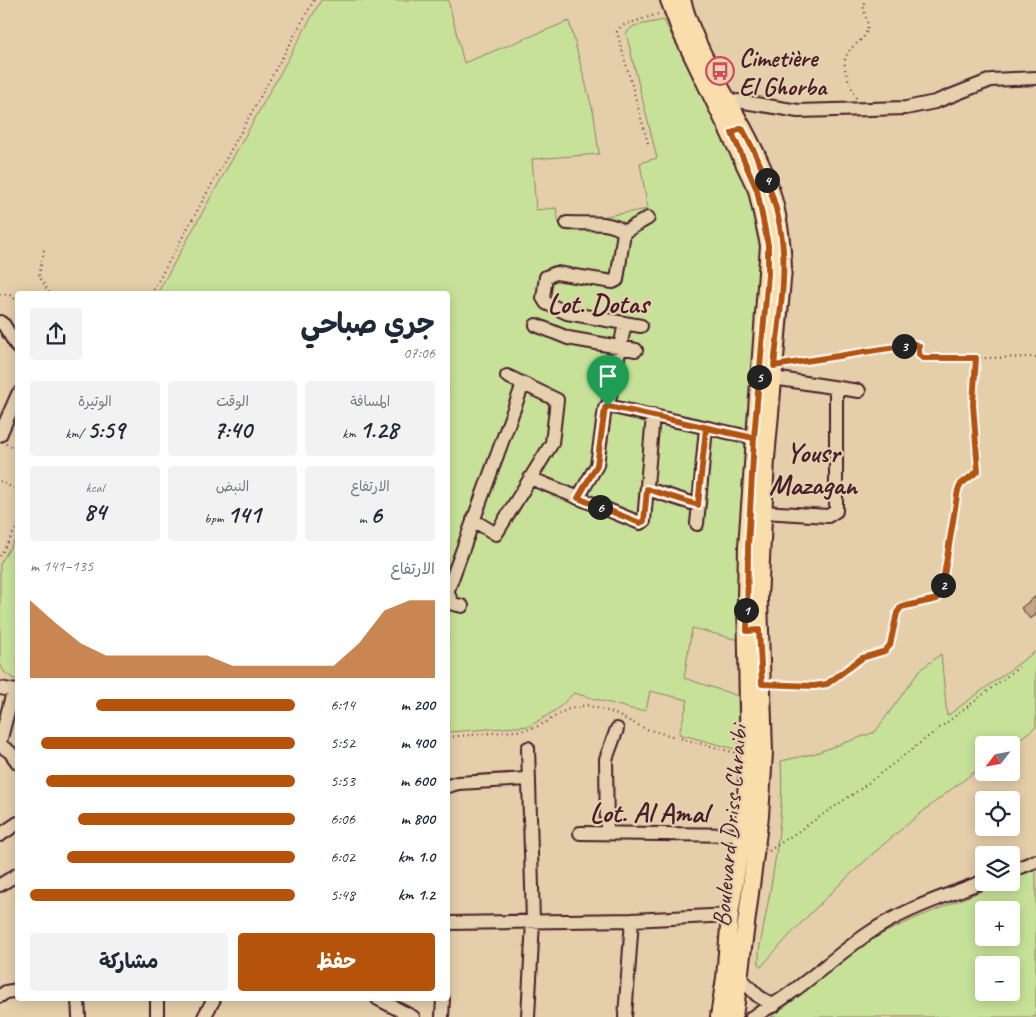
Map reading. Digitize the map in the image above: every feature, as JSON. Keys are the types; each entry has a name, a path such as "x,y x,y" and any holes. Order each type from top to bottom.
{"main road":[{"name":"Boulevard Driss Chraibi","path":"674,3 728,103 757,190 768,245 768,274 754,438 753,631 749,757 742,835 730,915 725,978 719,1017"},
{"name":"Boulevard Driss Chraibi","path":"674,3 701,76 766,178 777,211 782,241 783,269 773,372 763,512 752,600"},
{"name":"Boulevard Driss Chraibi","path":"734,1017 756,860 764,752 762,684 753,631"}],"street":[{"path":"728,103 738,101 798,111 906,108 935,102 991,80 1036,78"},
{"path":"624,232 648,218"},
{"path":"567,223 619,227 624,232"},
{"path":"624,232 617,280 614,282 556,273 546,278 543,298 546,303 567,313 641,326"},
{"path":"0,322 4,325 15,343"},
{"path":"578,498 597,465 605,408 608,406 625,323"},
{"path":"536,325 568,338 636,350"},
{"path":"773,372 836,389 859,391"},
{"path":"473,520 496,534 552,443 557,400 507,376"},
{"path":"450,584 523,384"},
{"path":"763,512 828,516 836,510 836,389"},
{"path":"0,435 15,401"},
{"path":"608,406 754,438"},
{"path":"530,478 640,523 644,521 653,416"},
{"path":"697,524 706,428"},
{"path":"647,489 698,505"},
{"path":"450,598 453,604 462,606"},
{"path":"0,688 15,690"},
{"path":"0,742 12,696 15,692"},
{"path":"607,833 606,759 617,729"},
{"path":"0,746 10,752 15,759"},
{"path":"528,748 527,779 533,921 528,1017"},
{"path":"450,785 458,783 527,779"},
{"path":"0,835 15,825"},
{"path":"580,833 742,835"},
{"path":"1020,867 1036,861"},
{"path":"0,885 15,876"},
{"path":"752,1017 774,1006 867,934 900,916 975,886"},
{"path":"450,923 632,920 730,915"},
{"path":"626,1017 632,920"},
{"path":"740,978 758,996 774,1006"},
{"path":"0,996 6,992 15,990"},
{"path":"78,1001 79,1017"},
{"path":"157,1001 157,1017"},
{"path":"204,1017 212,1001"},
{"path":"382,1001 414,1017"},
{"path":"442,1017 443,1001"}],"path":[{"path":"153,291 314,0"},
{"path":"863,110 844,69 845,58 849,49 864,36 868,29 863,6 865,0"},
{"path":"648,143 616,32 621,26 674,3"},
{"path":"44,250 38,276 48,291"},
{"path":"0,294 10,295 15,299"},
{"path":"773,372 915,344 919,346 919,355 923,358 1036,357"},
{"path":"762,684 814,686 827,684 862,658 885,651 890,645 897,613 901,607 937,599 941,594 958,490 961,484 978,471 973,404 976,358"},
{"path":"0,441 15,448"},
{"path":"0,481 15,489"},
{"path":"0,556 15,531"},
{"path":"756,860 859,790 1019,668"},
{"path":"450,736 526,730 539,726 575,706 586,705 611,712 646,729 749,757"}],"green space":[{"path":"321,0 448,0 464,63 569,21 594,115 599,154 532,159 536,210 556,208 559,224 648,209 640,163 657,158 626,33 634,26 664,20 743,177 757,214 764,257 739,640 692,628 684,678 738,696 739,750 679,734 688,700 650,691 646,710 635,710 574,693 556,710 530,726 450,732 450,291 159,291"},
{"path":"15,539 14,679 4,672 0,663 0,564"},
{"path":"1036,651 1036,727 1020,739 1020,736 975,736 975,772 924,811 866,860 812,912 761,967 759,952 779,833 782,785 781,761 813,754 875,732 920,670 941,654 947,716"},
{"path":"1036,868 1036,1017 771,1017 871,939 982,891 1020,891 1020,874"}],"building":[{"path":"1036,596 1036,615 1030,619 1021,608"}],"place":[{"name":"Cimetière El Ghorba","path":"720,71"}],"district":[{"name":"Lot. Dotas","path":"598,303"},
{"name":"Yousr Mazagan","path":"813,468"},
{"name":"Lot. Al Amal","path":"649,812"}],"route":[{"path":"608,406 605,408 597,465 578,498 640,523 644,521 647,489 698,505 706,428 754,438 768,274 768,245 757,190 732,133 742,128 766,178 777,211 782,241 783,269 774,366 915,344 919,346 921,358 976,358 973,404 978,471 975,475 966,479 958,490 941,594 937,599 906,604 901,607 897,613 890,645 885,651 862,658 827,684 814,686 762,684 759,630 747,631 748,535 754,438 608,406"}]}
